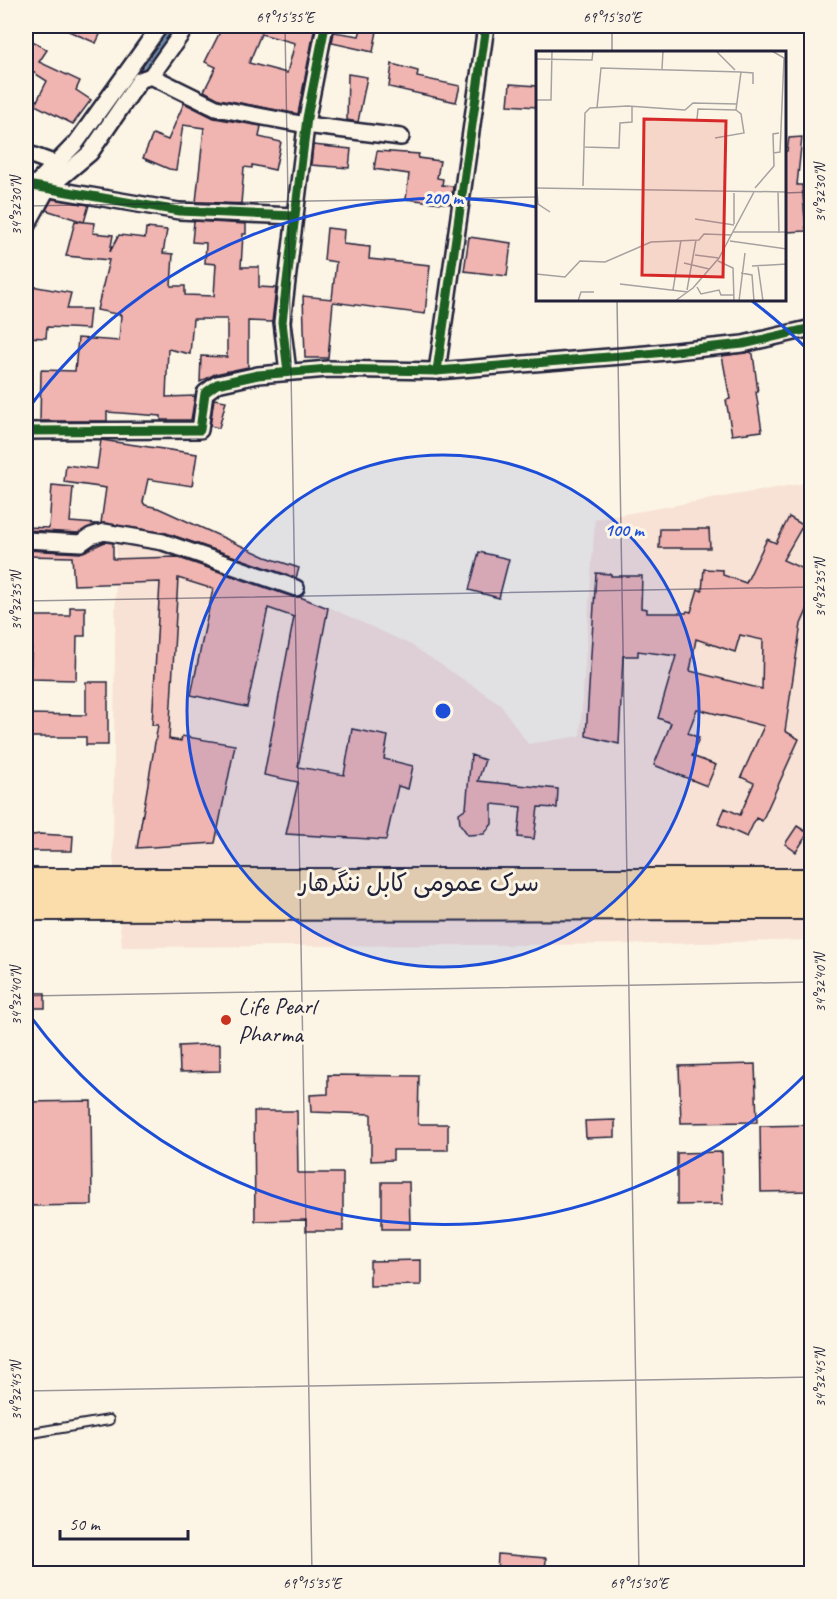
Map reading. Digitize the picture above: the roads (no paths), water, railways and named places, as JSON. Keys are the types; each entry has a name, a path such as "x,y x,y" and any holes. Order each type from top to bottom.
{"highway":[{"name":"سرک عمومی کابل ننگرهار","path":"26,882 262,895 656,895 812,906"},
{"name":"سرک عمومی کابل ننگرهار","path":"656,895 812,882"},
{"name":"سرک عمومی کابل ننگرهار","path":"26,908 262,895"}],"street":[{"path":"27,223 35,190 83,135 160,26"},
{"path":"35,190 90,153 141,80 151,76 186,26"},
{"path":"288,372 282,322 306,125 325,26"},
{"path":"437,371 486,26"},
{"path":"151,76 216,108 306,125 401,137"},
{"path":"26,153 56,164"},
{"path":"35,190 180,211 295,216"},
{"path":"26,431 200,430 206,393 217,384 258,375 328,369 437,371 743,344 812,328"},
{"path":"26,540 81,543 91,536 104,532 163,542 296,588"}],"lane":[{"path":"26,1434 109,1419"}],"waterway":[{"path":"140,76 175,26"},
{"path":"26,210 36,195"}],"place":[{"name":"Life Pearl Pharma","path":"226,1020"}]}
